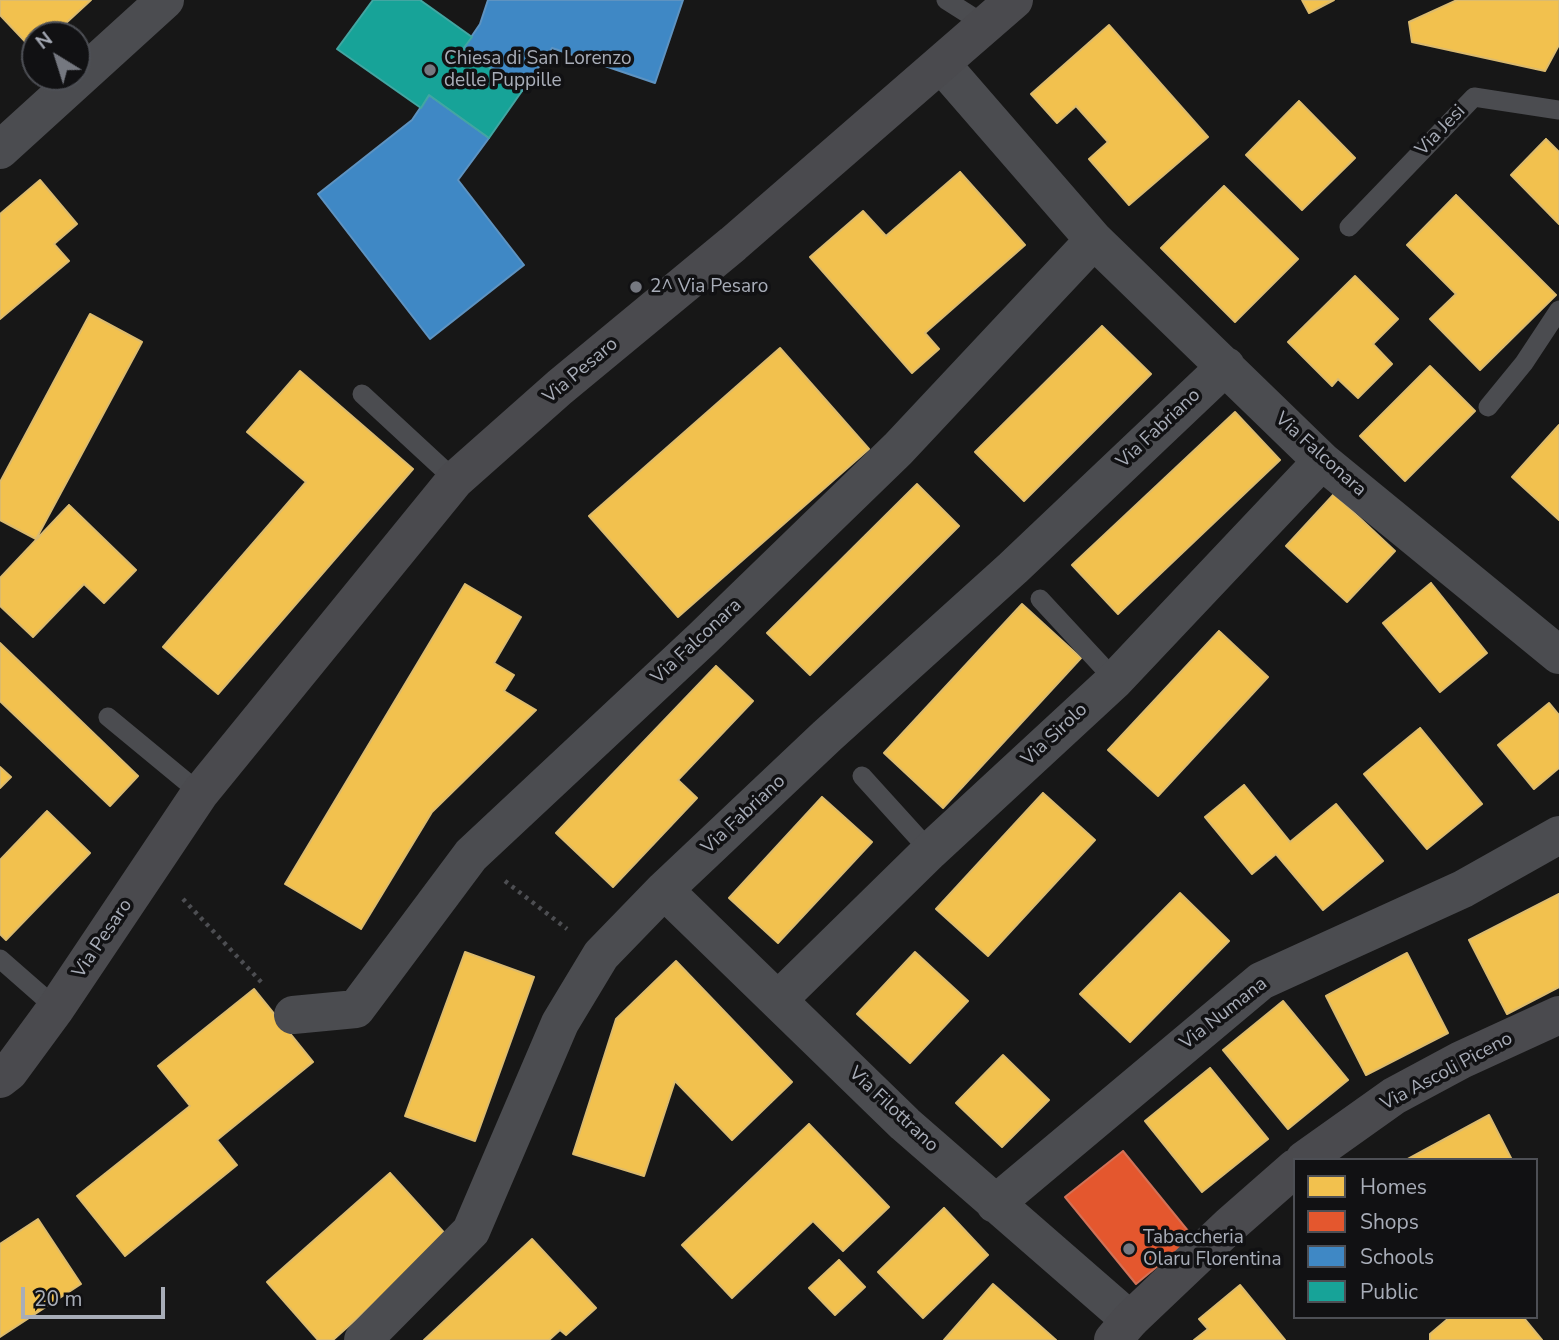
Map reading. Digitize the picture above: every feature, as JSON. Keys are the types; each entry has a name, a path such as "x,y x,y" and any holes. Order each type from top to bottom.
{"street":[{"path":"0,150 165,0"},
{"name":"Via Pesaro","path":"0,1079 9,1072 56,1008 200,793 455,480 560,387 733,244 1000,13"},
{"name":"Via Falconara","path":"942,65 1094,240 1321,461 1559,655"},
{"name":"Via Falconara","path":"293,1015 356,1009 471,855 702,639 898,449 1094,240"},
{"name":"Via Fabriano","path":"363,1340 471,1231 560,1023 601,955 664,890 827,736 1013,568 1226,366"},
{"name":"Via Sirolo","path":"778,1000 930,850 1115,680 1321,461"},
{"name":"Via Numana","path":"995,1204 1261,981 1463,889 1559,835"},
{"name":"Via Filottrano","path":"664,890 905,1124 995,1204 1122,1330"},
{"name":"Via Ascoli Piceno","path":"1307,1158 1394,1096 1461,1060 1559,1015"},
{"path":"1122,1330 1230,1225 1293,1170"}],"lane":[{"path":"946,0 1000,13"},
{"name":"Via Jesi","path":"1349,227 1474,97 1559,110"},
{"path":"1488,407 1524,363 1559,310"},
{"path":"362,394 455,480"},
{"path":"1040,599 1115,680"},
{"path":"108,717 200,793"},
{"path":"862,776 930,850"},
{"path":"0,959 56,1008"}],"path":[{"path":"471,855 601,955"},
{"path":"152,867 293,1015"}],"building: Homes":[{"path":"0,0 91,0 68,21 21,21 21,37 0,15"},
{"path":"1302,0 1334,0 1309,13"},
{"path":"1457,0 1559,0 1559,45 1545,71 1412,42 1409,22"},
{"path":"1109,25 1208,137 1129,205 1089,159 1108,142 1076,106 1057,123 1031,94"},
{"path":"1299,101 1355,158 1302,210 1246,155"},
{"path":"1546,139 1559,152 1559,224 1511,175"},
{"path":"960,172 1025,245 925,333 939,349 912,373 810,257 863,211 886,236"},
{"path":"40,180 77,224 54,244 69,261 0,319 0,214"},
{"path":"1224,186 1298,259 1235,322 1161,248"},
{"path":"1456,195 1556,295 1480,370 1430,319 1456,294 1407,245"},
{"path":"1355,276 1398,319 1373,344 1392,364 1358,398 1338,379 1332,386 1288,342"},
{"path":"90,314 142,342 36,539 0,520 0,482"},
{"path":"1102,326 1151,374 1024,501 975,452"},
{"path":"780,348 869,449 678,617 589,516"},
{"path":"1430,366 1475,411 1405,481 1360,436"},
{"path":"300,371 413,469 218,694 163,647 306,482 247,432"},
{"path":"1235,412 1280,460 1118,614 1072,565"},
{"path":"1559,425 1559,520 1512,477"},
{"path":"917,484 959,526 810,675 767,633"},
{"path":"1334,494 1395,551 1347,602 1286,546"},
{"path":"69,505 136,570 104,603 84,584 33,637 0,606 0,578"},
{"path":"1431,583 1487,653 1440,692 1383,623"},
{"path":"465,584 521,617 494,663 514,675 504,691 536,710 432,812 361,929 285,884"},
{"path":"1022,604 1081,658 943,808 884,753"},
{"path":"1219,631 1268,677 1158,796 1108,750"},
{"path":"0,643 138,776 110,806 0,701"},
{"path":"716,666 753,701 678,780 697,798 613,887 556,833"},
{"path":"1549,703 1559,715 1559,768 1534,789 1498,745"},
{"path":"1420,728 1482,804 1427,849 1364,774"},
{"path":"0,767 11,777 0,788"},
{"path":"1244,785 1290,842 1336,804 1383,861 1323,910 1276,854 1252,874 1205,817"},
{"path":"1043,793 1095,840 988,956 936,909"},
{"path":"822,797 872,842 778,943 729,898"},
{"path":"47,811 90,853 6,940 0,934 0,860"},
{"path":"1180,893 1229,941 1130,1042 1080,994"},
{"path":"1559,894 1559,987 1507,1014 1469,940"},
{"path":"465,952 534,977 475,1141 405,1116"},
{"path":"915,952 968,1001 910,1063 857,1014"},
{"path":"1407,953 1448,1033 1366,1075 1326,996"},
{"path":"676,961 792,1082 732,1140 675,1081 644,1176 573,1154 616,1019"},
{"path":"254,989 313,1062 217,1140 237,1165 125,1256 77,1196 190,1106 158,1066"},
{"path":"1283,1001 1348,1080 1288,1129 1223,1050"},
{"path":"1003,1055 1049,1100 1002,1147 956,1103"},
{"path":"1210,1068 1268,1139 1202,1192 1145,1121"},
{"path":"1489,1115 1511,1158 1410,1158"},
{"path":"809,1124 889,1207 843,1251 813,1221 732,1298 682,1245"},
{"path":"390,1173 448,1237 333,1340 318,1340 267,1282"},
{"path":"944,1208 988,1255 923,1318 878,1272"},
{"path":"38,1219 81,1284 0,1337 0,1244"},
{"path":"532,1239 596,1308 566,1335 560,1330 549,1340 424,1340"},
{"path":"839,1260 865,1287 835,1315 809,1288"},
{"path":"993,1284 1056,1340 944,1340"},
{"path":"1240,1285 1285,1340 1194,1340 1208,1329 1199,1319"},
{"path":"1448,1319 1525,1319 1542,1340 1430,1340 1430,1334"}],"building: Shops":[{"path":"1123,1151 1193,1237 1136,1284 1065,1197"}],"building: Schools":[{"path":"488,0 683,0 655,83 552,48 522,91 463,49 480,24"},
{"path":"429,95 489,138 458,180 524,265 430,339 318,194 412,120"}],"building: Public":[{"name":"Chiesa di San Lorenzo delle Puppille","path":"373,0 420,0 472,37 463,49 522,91 489,138 429,95 421,108 337,49"}],"place":[{"name":"Chiesa di San Lorenzo delle Puppille","path":"430,70"},
{"name":"2^ Via Pesaro","path":"636,287"},
{"name":"Tabaccheria Olaru Florentina","path":"1129,1249"}]}
